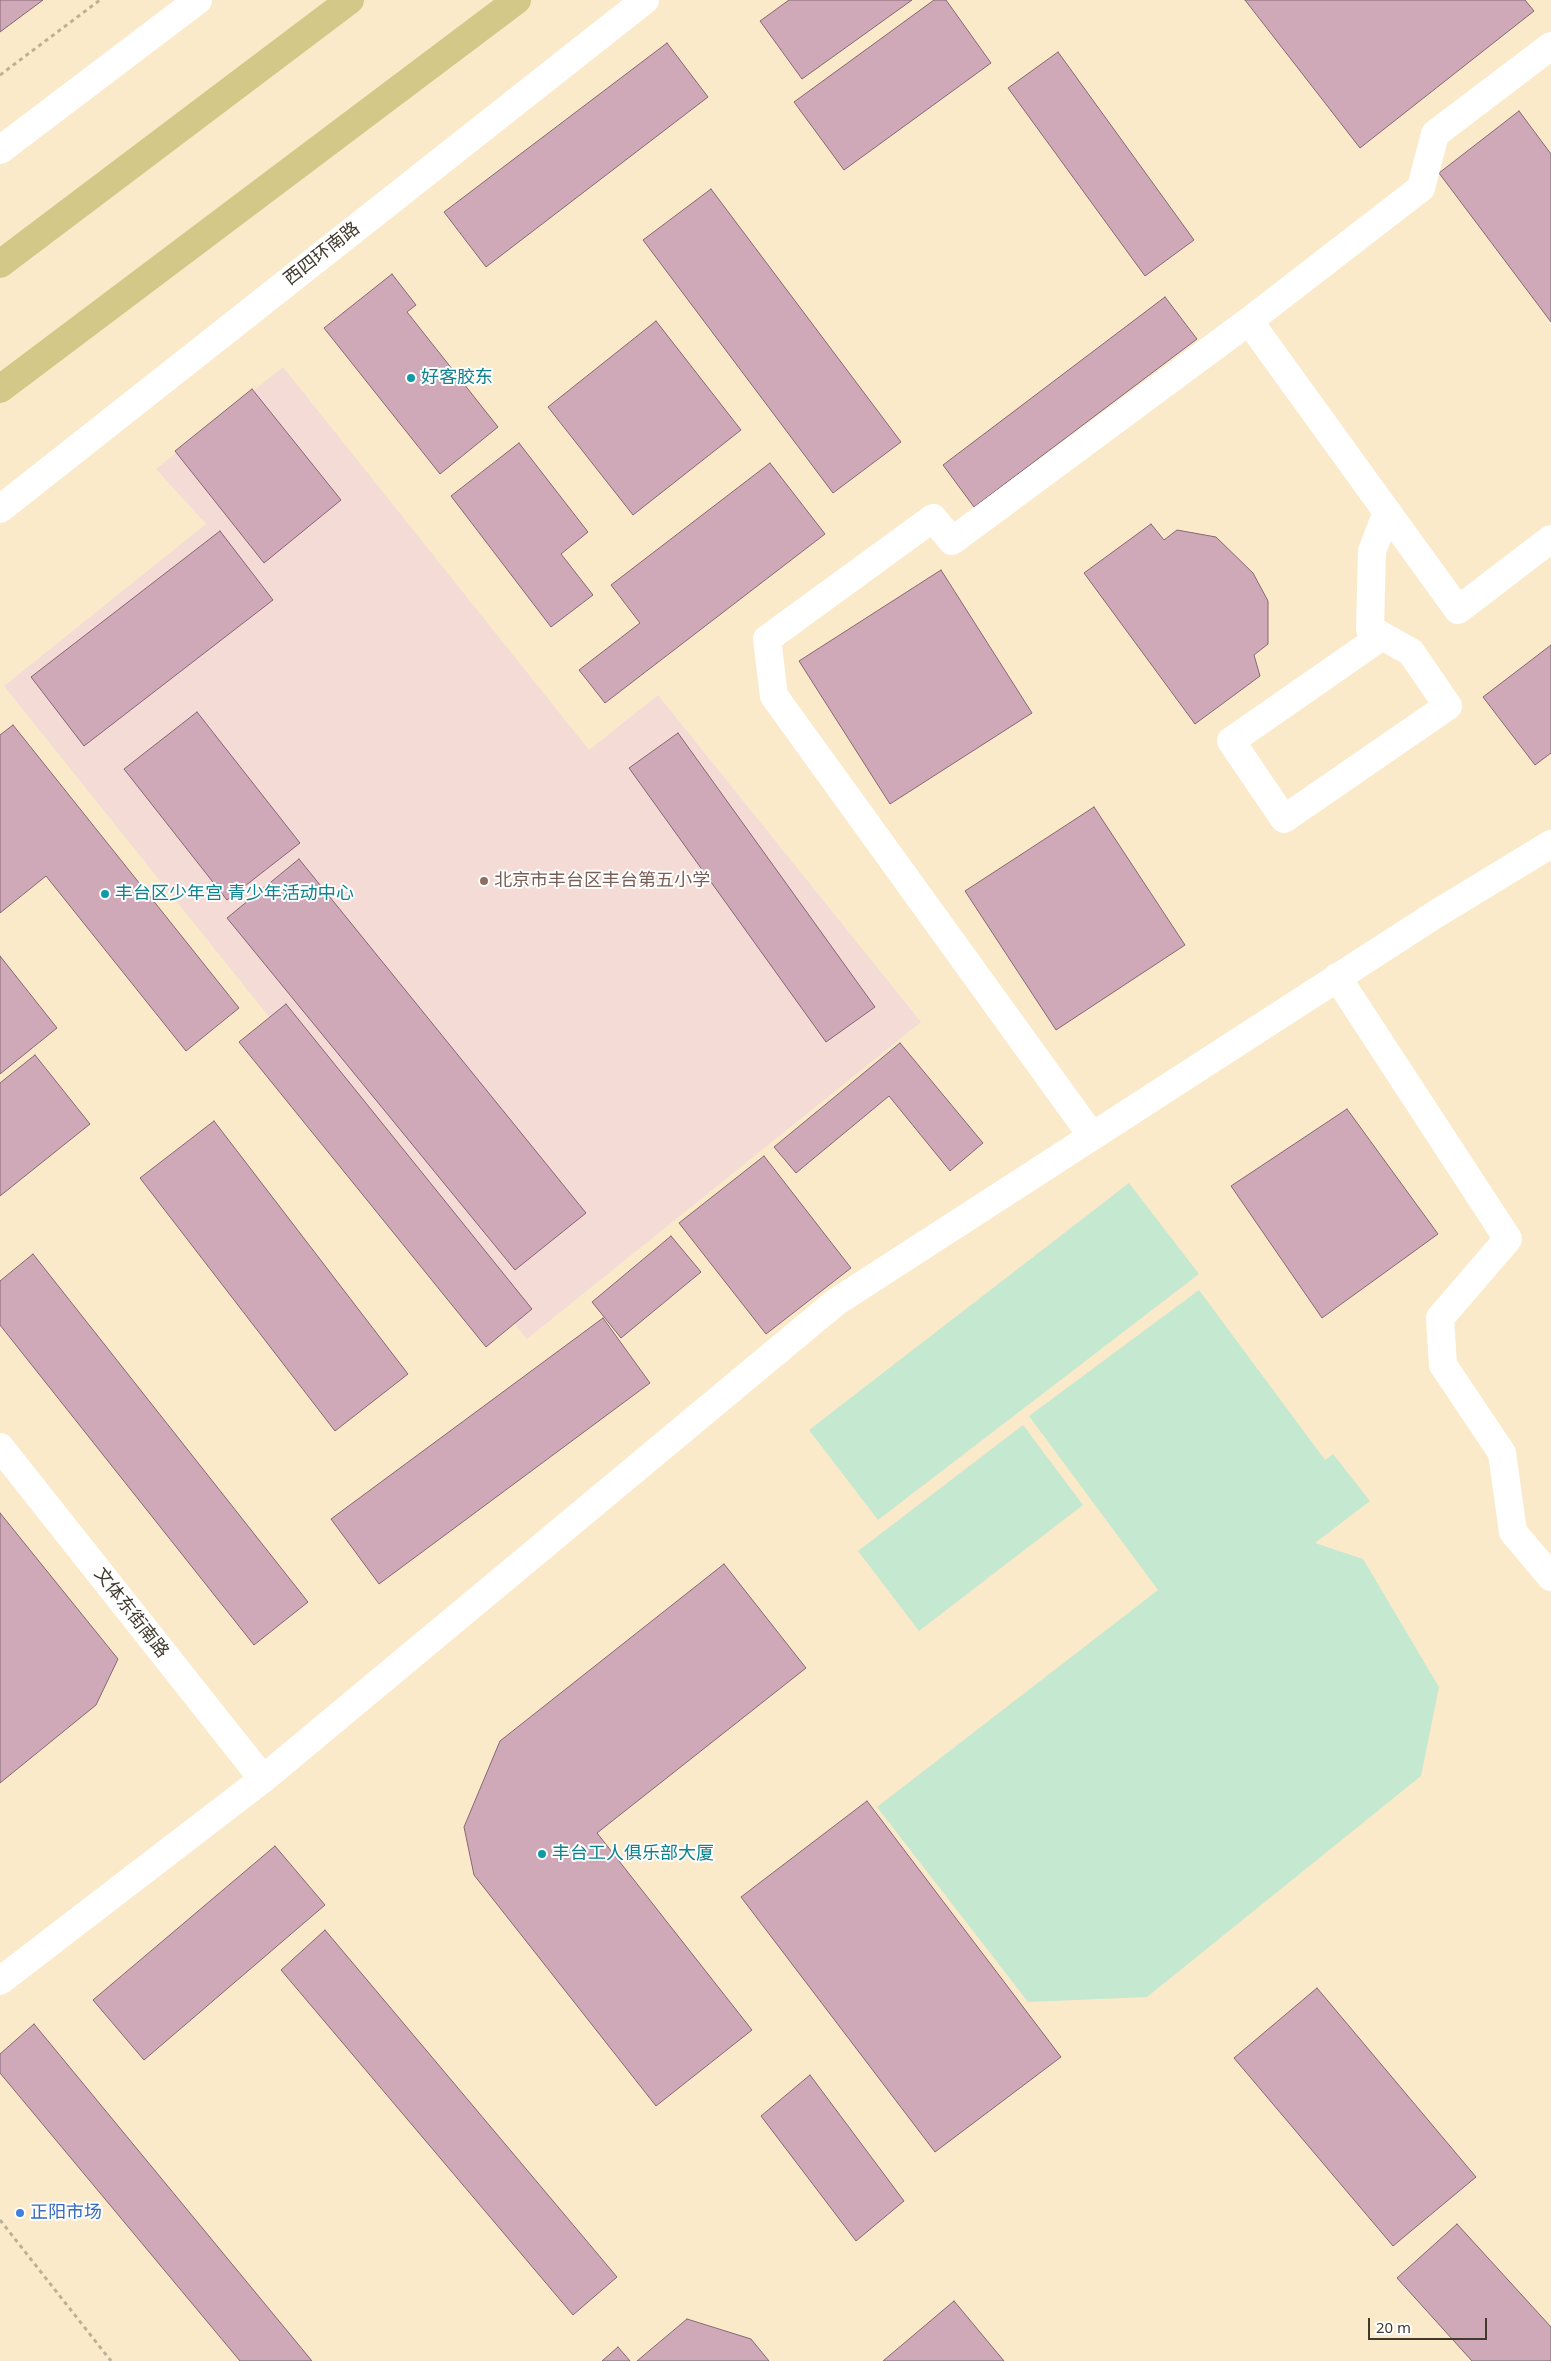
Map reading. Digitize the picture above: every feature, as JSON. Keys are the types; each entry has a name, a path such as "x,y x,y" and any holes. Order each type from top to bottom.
{"highway":[{"path":"0,264 350,0"},
{"path":"0,389 517,0"}],"street":[{"path":"0,150 198,0"},
{"name":"西四环南路","path":"0,509 645,0"},
{"path":"1092,1136 774,696 767,638 933,518 952,541 1249,321 1422,188 1435,134 1551,46"},
{"path":"1249,321 1458,610 1551,539"},
{"path":"1382,636 1231,741 1284,819 1448,706 1411,652 1370,628 1372,551 1387,512"},
{"path":"0,1981 262,1779 836,1302 1337,978 1551,844"},
{"path":"1337,978 1508,1239 1440,1318 1443,1365 1502,1453 1513,1532 1551,1577"},
{"name":"文体东街南路","path":"0,1447 262,1779"}],"path":[{"path":"0,75 100,0"},
{"path":"0,2220 111,2361"}],"shaded area":[{"name":"北京市丰台区丰台第五小学","path":"283,367 589,750 658,695 921,1022 527,1339 4,686 206,524 156,469"}],"green space":[{"path":"1129,1183 1199,1274 878,1520 809,1430"},
{"path":"1199,1290 1325,1460 1333,1454 1370,1501 1315,1543 1363,1559 1439,1687 1421,1776 1147,1997 1028,2002 877,1807 1158,1590 1029,1416"},
{"path":"1023,1425 1083,1505 919,1631 858,1551"}],"building":[{"path":"0,0 43,0 0,32"},
{"path":"789,0 912,0 802,79 760,21"},
{"path":"934,0 946,0 991,63 844,170 794,102"},
{"path":"1245,0 1525,0 1534,11 1360,148"},
{"path":"667,43 708,97 486,267 444,212"},
{"path":"1058,52 1194,240 1145,276 1008,88"},
{"path":"1519,111 1551,154 1551,322 1439,173"},
{"path":"711,189 901,442 833,493 643,240"},
{"name":"好客胶东","path":"392,274 416,305 407,312 498,427 440,474 324,328"},
{"path":"1165,297 1197,339 974,507 943,465"},
{"path":"656,321 741,430 633,515 548,407"},
{"path":"252,389 341,500 264,563 175,451"},
{"path":"519,443 588,532 561,554 593,595 551,627 451,496"},
{"path":"770,463 825,534 605,703 579,670 640,623 611,585"},
{"path":"1151,524 1164,540 1177,530 1216,537 1253,573 1268,601 1268,644 1254,655 1260,676 1195,724 1084,573"},
{"path":"220,531 273,600 84,746 31,677"},
{"path":"941,570 1032,713 890,804 799,661"},
{"path":"1551,645 1551,753 1535,765 1483,697"},
{"path":"197,712 300,843 227,900 124,769"},
{"name":"丰台区少年宫 青少年活动中心","path":"13,725 239,1008 186,1051 46,876 0,913 0,735"},
{"path":"678,733 875,1007 826,1042 629,768"},
{"path":"1094,807 1185,945 1056,1030 965,891"},
{"path":"299,859 586,1213 515,1270 227,918"},
{"path":"0,956 57,1028 0,1074"},
{"path":"286,1004 532,1309 486,1347 239,1042"},
{"path":"900,1043 983,1143 950,1171 889,1096 796,1173 774,1147"},
{"path":"35,1055 90,1124 0,1196 0,1083"},
{"path":"1347,1109 1438,1234 1322,1318 1231,1186"},
{"path":"214,1121 408,1374 335,1431 140,1178"},
{"path":"764,1156 851,1268 766,1334 679,1223"},
{"path":"671,1236 701,1272 621,1338 592,1302"},
{"path":"33,1254 308,1602 254,1645 0,1325 0,1281"},
{"path":"603,1318 650,1383 379,1584 331,1519"},
{"path":"0,1513 118,1659 96,1705 0,1783"},
{"name":"丰台工人俱乐部大厦","path":"724,1564 806,1668 597,1833 752,2030 656,2106 474,1875 464,1827 500,1741"},
{"path":"867,1801 1061,2057 935,2152 741,1897"},
{"path":"275,1846 325,1905 144,2060 93,2000"},
{"path":"325,1930 617,2277 573,2315 281,1970"},
{"path":"1317,1988 1476,2177 1393,2246 1234,2058"},
{"path":"34,2024 312,2361 240,2361 0,2073 0,2054"},
{"path":"810,2075 904,2201 856,2241 761,2116"},
{"path":"1457,2224 1551,2327 1551,2361 1472,2361 1397,2278"},
{"path":"954,2301 1004,2361 883,2361"},
{"path":"687,2319 751,2339 769,2361 637,2361"},
{"path":"618,2347 630,2361 602,2361"}],"place":[{"name":"好客胶东","path":"411,378"},
{"name":"北京市丰台区丰台第五小学","path":"484,881"},
{"name":"丰台区少年宫 青少年活动中心","path":"105,894"},
{"name":"丰台工人俱乐部大厦","path":"542,1854"},
{"name":"正阳市场","path":"20,2213"}]}
